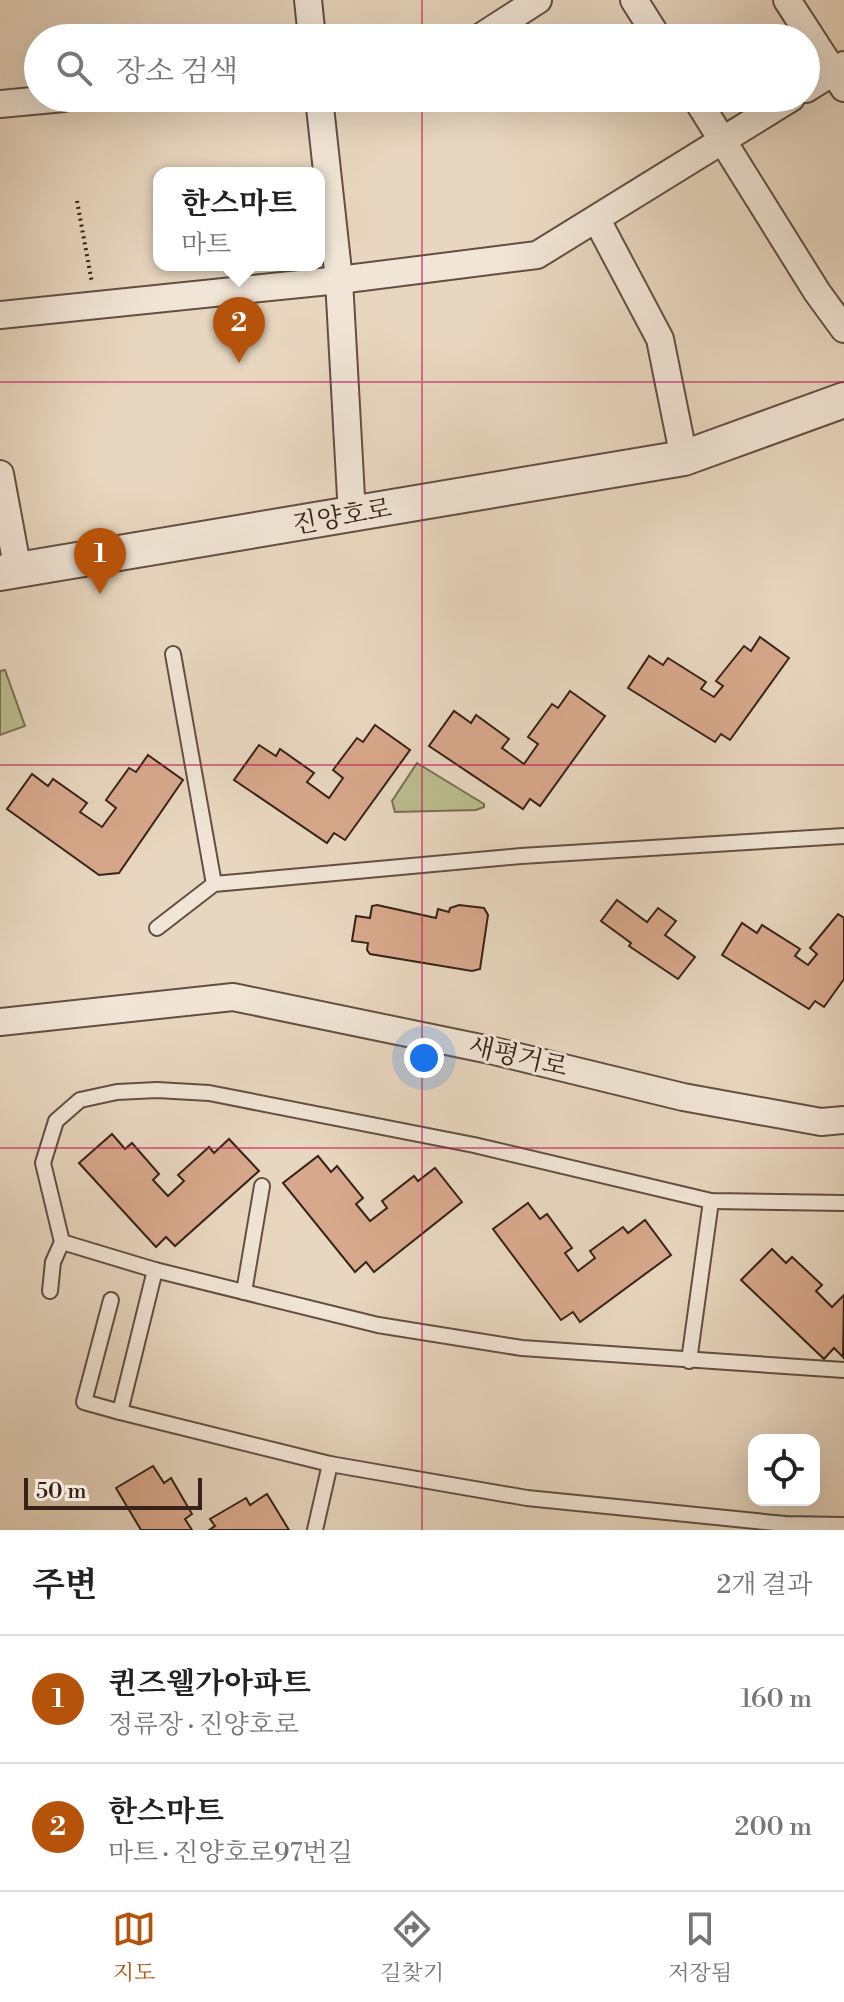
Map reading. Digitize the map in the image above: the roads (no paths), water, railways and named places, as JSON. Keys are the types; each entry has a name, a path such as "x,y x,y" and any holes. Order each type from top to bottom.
{"street":[{"path":"308,0 311,24"},
{"path":"501,24 538,0"},
{"path":"634,0 649,24"},
{"path":"787,0 804,24"},
{"path":"820,47 840,75 820,83"},
{"path":"0,104 24,102"},
{"path":"321,112 339,280 352,515"},
{"path":"705,112 817,292 844,329"},
{"path":"0,315 339,280 537,255 769,112"},
{"path":"597,220 660,339 684,458"},
{"name":"진양호로","path":"9,572 684,458 844,400"},
{"path":"0,474 9,572"},
{"name":"새평거로","path":"0,1022 233,997 490,1050 683,1097 821,1122 844,1120"}],"lane":[{"path":"173,654 214,884"},
{"path":"157,928 214,884 521,856 844,836"},
{"path":"50,1291 53,1262 62,1242 43,1163 56,1121 80,1100 117,1092 157,1090 209,1093 474,1145 711,1201 844,1203"},
{"path":"244,1292 262,1186"},
{"path":"689,1361 711,1201"},
{"path":"62,1242 155,1270 378,1325 522,1348 844,1370"},
{"path":"120,1412 155,1270"},
{"path":"111,1300 84,1402 330,1464 527,1498 785,1524 844,1525"},
{"path":"315,1530 330,1464"}],"place":[{"name":"한스마트","path":"239,363"},
{"name":"퀸즈웰가아파트","path":"100,594"}]}
